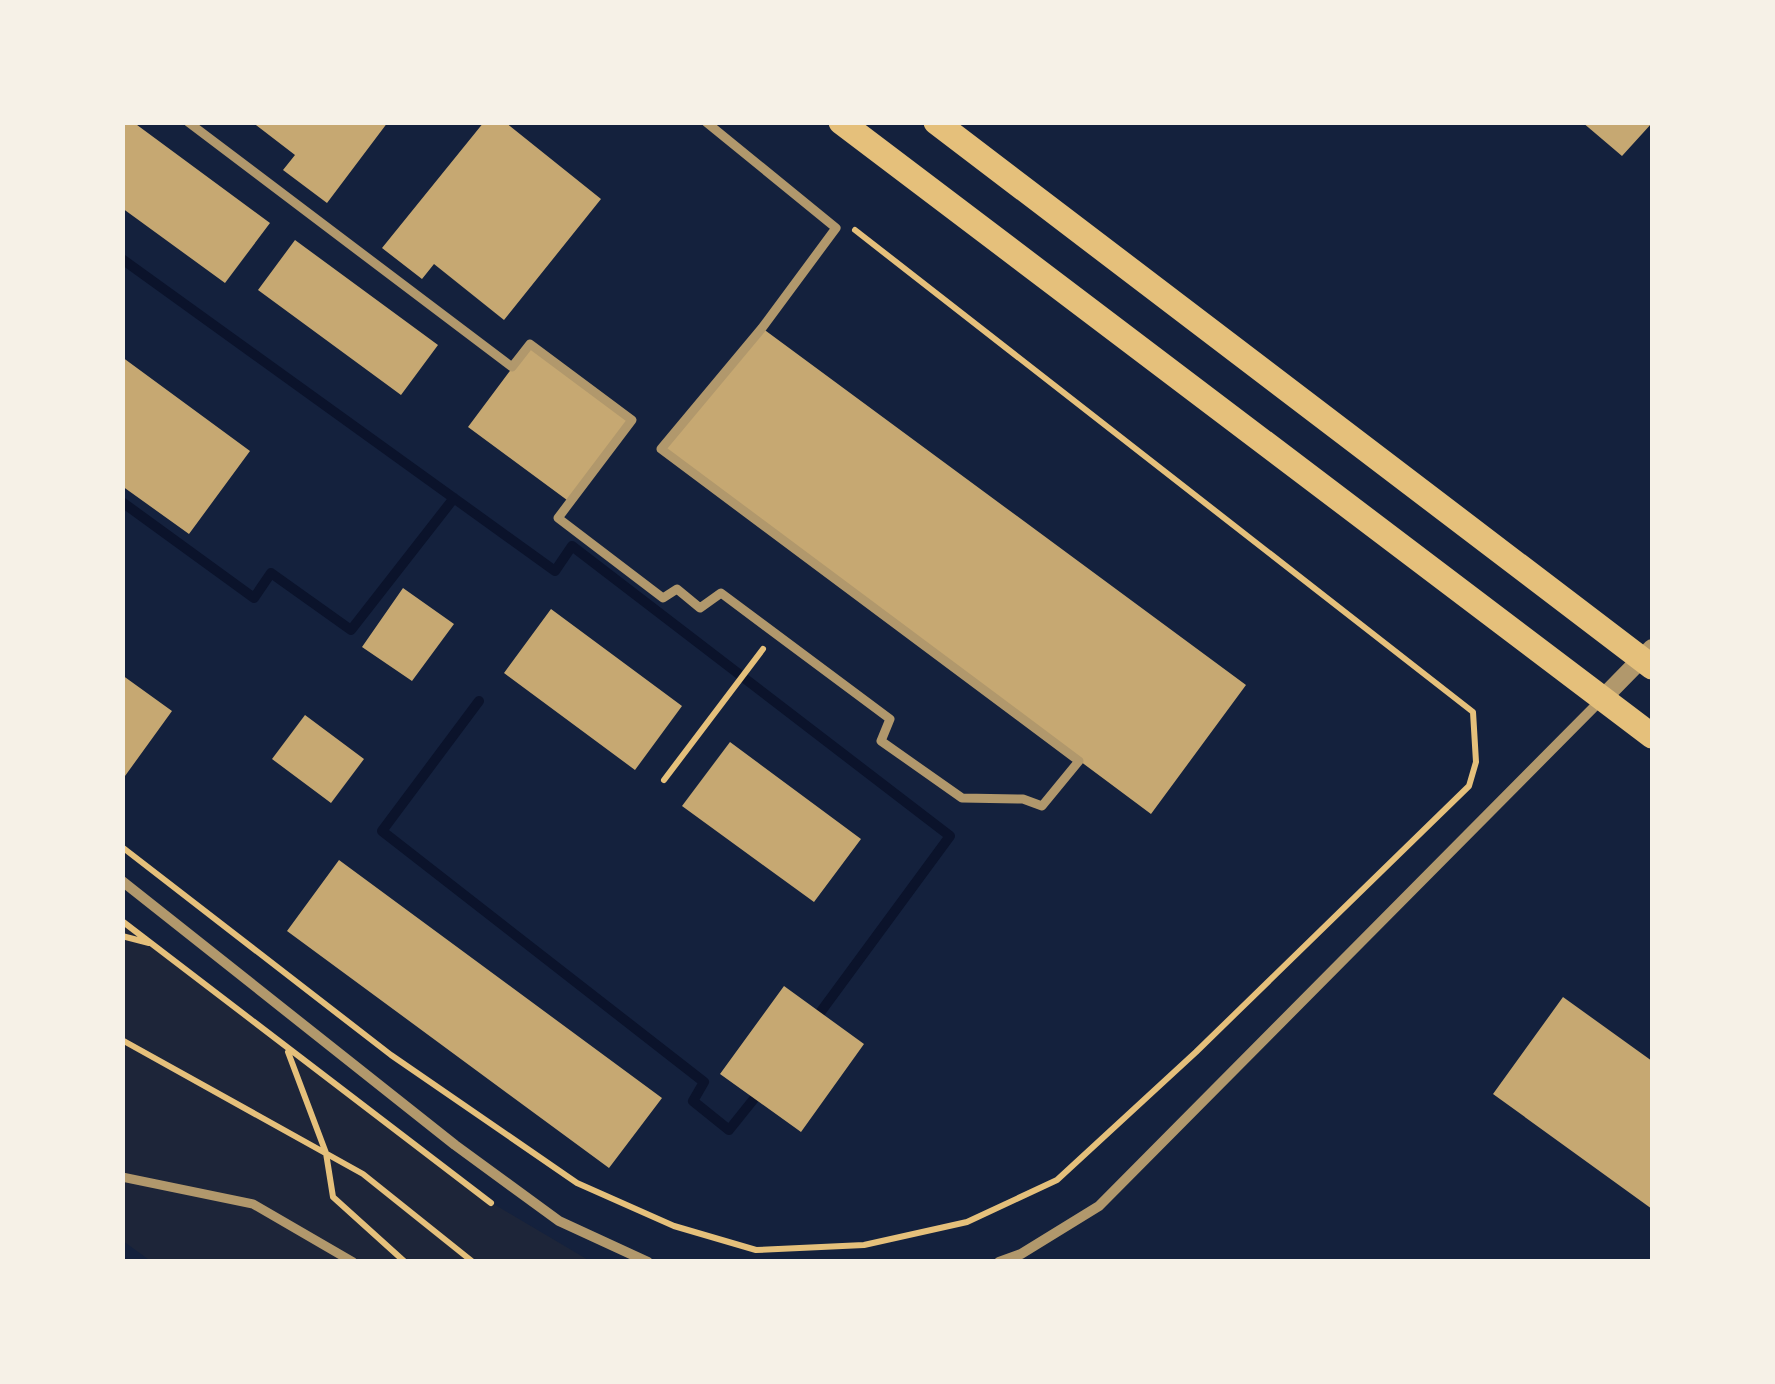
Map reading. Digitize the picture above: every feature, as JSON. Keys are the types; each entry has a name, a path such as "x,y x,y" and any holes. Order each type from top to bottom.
{"main road":[{"path":"841,122 1652,736"},
{"path":"936,122 1649,658"}],"street":[{"path":"188,122 512,367 530,344 632,420 558,518 663,598 677,589 700,608 721,593 890,720 881,741 962,798 1022,800 1042,806 1079,760 661,449 762,328 836,228 706,122"},
{"path":"999,1262 1021,1254 1113,1193 1602,698 1649,658"},
{"path":"122,881 544,1210 648,1262"},
{"path":"122,1176 253,1204 353,1262"}],"path":[{"path":"122,846 406,1066 577,1184 674,1226 756,1250 864,1245 967,1222 1056,1180 1196,1052 1469,786 1476,762 1473,712 843,221"},
{"path":"664,780 756,658"},
{"path":"122,921 465,1187 496,1206"},
{"path":"122,936 151,943"},
{"path":"122,1040 363,1174 472,1262"},
{"path":"286,1048 326,1153 334,1196 404,1262"}],"shaded area":[{"path":"122,921 465,1187 590,1261 152,1262 123,1241"}],"building":[{"path":"122,122 133,122 270,223 225,283 122,208"},
{"path":"252,122 388,122 327,203 283,170 295,155"},
{"path":"484,122 505,122 601,199 504,320 434,264 422,279 382,248"},
{"path":"1582,122 1652,122 1652,123 1622,156"},
{"path":"295,240 438,345 401,395 258,290"},
{"path":"762,328 1246,685 1151,814 661,449"},
{"path":"530,344 632,420 571,503 468,427"},
{"path":"122,357 250,451 189,534 122,486"},
{"path":"403,588 454,624 412,681 362,647"},
{"path":"551,609 682,706 635,770 504,673"},
{"path":"122,675 172,711 125,776 122,774"},
{"path":"305,715 364,759 331,803 272,759"},
{"path":"730,742 861,839 814,902 682,806"},
{"path":"339,860 662,1098 609,1168 287,931"},
{"path":"784,986 864,1044 801,1132 720,1074"},
{"path":"1563,997 1652,1061 1652,1209 1493,1094"}],"waterway":[{"path":"122,259 555,571 572,546 950,836 814,1021"},
{"path":"122,502 254,598 271,573 351,630 454,498"},
{"path":"479,701 382,831 704,1082 693,1101 729,1130 761,1090"}]}
